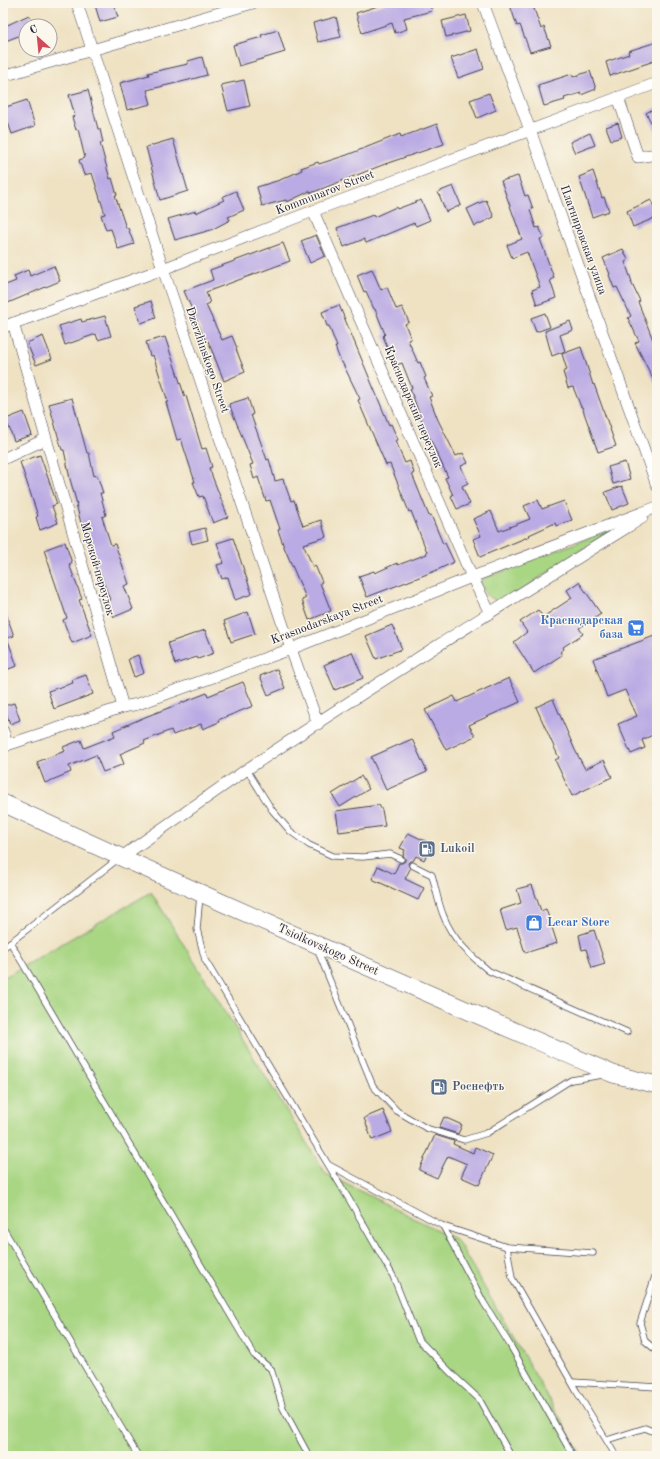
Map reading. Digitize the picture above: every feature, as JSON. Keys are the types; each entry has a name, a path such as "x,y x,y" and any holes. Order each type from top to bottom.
{"main road":[{"name":"Tsiolkovskogo Street","path":"3,803 120,858 315,945 613,1074 657,1085"}],"street":[{"name":"Dzerzhinskogo Street","path":"77,3 163,269 290,649 318,724"},
{"path":"3,76 253,3"},
{"name":"Платнировская улица","path":"483,3 657,486"},
{"name":"Kommunarov Street","path":"8,325 163,269 313,210 657,83"},
{"path":"618,97 638,157 657,154"},
{"name":"Краснодарский переулок","path":"313,210 472,577 490,613"},
{"name":"Морской переулок","path":"8,325 46,439 123,707"},
{"path":"3,459 46,439"},
{"name":"Krasnodarskaya Street","path":"5,747 123,707 138,704 290,649 472,577 657,508"},
{"name":"Krasnodarskaya Street","path":"120,858 247,770 490,613 657,508"},
{"path":"3,730 5,747"}],"lane":[{"path":"247,770 272,810 290,831 309,845 334,856 363,857 390,854 401,859"},
{"path":"3,948 120,858"},
{"path":"412,865 432,875 444,917 454,937 472,957 489,971 627,1032"},
{"path":"200,893 197,929 205,960 328,1164 393,1276 418,1339 479,1399 511,1456"},
{"path":"10,942 254,1354 271,1369 283,1408 309,1456"},
{"path":"315,945 373,1086 398,1111 426,1128 464,1140 487,1133 571,1080 613,1074"},
{"path":"328,1164 443,1226 507,1247 594,1253"},
{"path":"443,1226 484,1303 510,1345 573,1456"},
{"path":"3,1228 138,1456"},
{"path":"507,1247 512,1278 616,1456"},
{"path":"657,1270 640,1323 645,1341 657,1351"},
{"path":"572,1382 657,1387"},
{"path":"607,1440 645,1428 657,1433"}],"green space":[{"path":"614,528 501,604 485,594 480,580"},
{"path":"151,892 326,1174 457,1240 582,1456 3,1456 3,978"}],"building":[{"path":"101,3 113,3 118,17 100,22 95,5"},
{"path":"387,3 429,3 432,11 404,18 407,29 395,33 392,23 362,33 356,13"},
{"path":"514,3 532,3 541,29 544,27 551,46 530,52 520,25 517,26 510,5"},
{"path":"29,15 30,18 22,18"},
{"path":"466,15 470,31 446,37 442,21"},
{"path":"336,17 341,37 318,42 313,23"},
{"path":"18,20 18,36 3,42 3,27"},
{"path":"278,30 285,52 239,66 233,45 262,37 261,35"},
{"path":"657,42 657,60 610,76 606,62 629,54 628,51"},
{"path":"478,49 484,69 458,78 451,58"},
{"path":"202,57 207,75 147,90 151,104 127,110 120,83 149,75 148,73 188,64 188,61"},
{"path":"590,71 596,89 581,95 581,93 564,98 565,100 544,106 538,85 572,74 573,77"},
{"path":"244,80 250,106 228,111 221,85"},
{"path":"88,90 98,129 100,129 103,143 100,143 110,179 112,178 117,195 115,195 126,228 128,228 134,244 118,249 111,229 106,230 101,215 105,214 92,173 84,175 79,160 85,158 78,129 76,130 72,117 75,116 69,95"},
{"path":"489,93 496,110 477,118 470,100"},
{"path":"27,100 35,126 12,134 3,108"},
{"path":"657,107 657,133 646,113"},
{"path":"618,123 622,137 611,140 606,127"},
{"path":"437,124 444,144 385,164 311,193 310,191 287,202 286,200 262,206 257,187 280,180 302,170 301,168 318,162 319,164 347,155 400,134 401,137"},
{"path":"590,133 595,145 575,153 570,142"},
{"path":"173,139 188,191 160,200 146,147"},
{"path":"593,171 602,198 604,197 609,211 592,217 579,177"},
{"path":"518,176 525,196 528,195 533,209 530,210 536,228 539,227 544,238 540,239 554,278 550,280 556,298 537,305 532,290 540,287 527,252 512,258 507,245 522,239 501,181"},
{"path":"453,186 461,205 446,212 438,192"},
{"path":"236,191 244,210 228,217 230,220 211,230 175,240 168,219 196,211 196,213 224,200 222,197"},
{"path":"421,200 430,220 416,226 414,223 366,243 364,239 344,247 337,228 373,215 374,217 396,207 397,209"},
{"path":"486,200 494,217 475,226 467,209"},
{"path":"651,200 657,213 657,217 633,227 627,211"},
{"path":"316,235 325,256 310,263 301,241"},
{"path":"283,243 290,261 206,292 210,303 206,305 222,340 232,336 245,372 224,381 208,341 206,342 184,291 213,280 210,270"},
{"path":"623,249 628,260 625,262 631,282 640,301 638,302 657,350 657,387 635,343 639,341 628,318 631,316 617,287 614,288 603,258"},
{"path":"54,266 60,281 3,305 3,286 16,281 14,276 28,270 30,276"},
{"path":"372,269 381,290 387,287 396,309 402,307 409,322 405,324 411,339 408,340 426,377 424,378 432,396 429,397 438,420 456,456 463,453 468,463 461,466 468,483 462,486 470,504 457,509 451,496 453,495 445,478 448,477 424,426 402,363 394,366 383,336 385,334 375,309 366,291 364,292 357,275"},
{"path":"151,301 156,318 141,323 135,306"},
{"path":"339,305 389,425 391,424 398,440 395,441 405,463 410,461 414,473 412,474 429,516 431,515 443,544 445,543 454,562 435,571 367,597 359,576 374,571 375,573 397,563 398,565 427,554 427,552 390,464 386,465 358,400 360,399 341,362 335,347 337,347 322,312"},
{"path":"545,313 550,327 536,332 531,318"},
{"path":"105,316 111,336 98,340 96,334 65,345 59,326 81,319 82,322"},
{"path":"570,321 573,330 560,335 565,351 552,356 545,331"},
{"path":"43,336 52,359 36,365 27,343"},
{"path":"165,337 185,397 186,396 202,449 206,448 212,467 209,468 228,517 213,523 203,496 199,497 193,482 195,482 181,439 177,440 166,402 168,402 153,355 150,356 146,342"},
{"path":"581,347 593,385 594,384 616,446 598,452 582,407 573,387 568,388 563,372 567,370 562,354"},
{"path":"72,398 87,453 89,453 94,476 97,475 103,493 100,493 106,515 102,517 111,545 115,544 129,584 124,586 133,609 114,617 107,601 110,600 100,573 98,574 81,523 64,450 62,450 49,404"},
{"path":"248,398 253,414 251,415 267,460 269,459 275,481 283,479 291,501 294,500 303,526 321,520 326,537 303,544 313,567 315,565 331,611 309,620 302,600 306,598 284,547 278,530 280,529 270,500 266,501 258,477 254,479 250,465 253,464 229,404"},
{"path":"24,412 32,435 14,441 6,419"},
{"path":"40,455 57,504 52,506 58,523 40,530 36,517 38,516 20,462"},
{"path":"625,462 630,479 613,484 608,467"},
{"path":"622,486 629,503 612,510 605,492"},
{"path":"538,500 542,509 564,501 572,520 556,526 555,523 529,535 530,536 480,557 473,539 481,536 473,519 491,511 499,531 530,519 524,506"},
{"path":"205,528 208,540 192,544 189,532"},
{"path":"233,538 252,594 235,600 228,577 222,579 217,565 224,563 217,543"},
{"path":"65,542 72,563 69,564 82,599 79,600 92,635 72,643 63,620 67,618 44,550"},
{"path":"579,582 601,614 579,628 583,634 563,647 564,649 560,652 562,655 534,673 514,642 527,632 520,622 538,610 543,617 572,598 567,590"},
{"path":"3,608 14,636 7,638 17,666 3,671"},
{"path":"248,612 255,634 231,642 224,621"},
{"path":"392,625 402,649 376,659 366,636"},
{"path":"205,630 214,653 198,659 197,657 175,664 168,643"},
{"path":"657,635 657,733 642,740 645,748 631,754 618,724 637,716 625,690 607,697 593,659"},
{"path":"352,652 363,678 335,690 324,665"},
{"path":"138,655 144,673 134,677 128,659"},
{"path":"277,669 285,688 268,695 260,676"},
{"path":"86,675 93,694 54,709 48,691 73,683 72,680"},
{"path":"509,678 520,702 469,725 475,736 446,750 425,710 454,696 457,702"},
{"path":"243,682 253,706 218,720 219,722 203,729 201,724 173,735 171,730 144,741 145,743 120,754 124,764 103,772 96,755 69,766 71,772 45,783 37,762 65,751 63,747 81,740 84,748 115,736 113,731 145,717 207,693 208,696"},
{"path":"553,699 585,769 604,760 612,777 572,796 555,760 559,758 536,707"},
{"path":"14,703 20,720 10,724 4,706"},
{"path":"412,739 427,772 386,790 371,757"},
{"path":"361,776 369,789 340,807 332,794"},
{"path":"379,805 382,810 385,826 339,832 336,811"},
{"path":"408,833 432,844 424,860 416,856 413,861 408,863 410,869 405,879 424,888 418,900 372,879 378,866 394,874 399,863 405,861 403,855 405,850 400,848"},
{"path":"532,885 541,911 546,909 557,943 525,953 517,927 506,930 500,910 521,903 517,889"},
{"path":"594,930 605,964 592,968 586,949 582,950 579,935"},
{"path":"383,1110 392,1132 372,1140 364,1118"},
{"path":"444,1117 462,1125 458,1134 439,1128"},
{"path":"435,1135 454,1141 453,1144 473,1153 475,1147 493,1155 479,1185 461,1177 467,1164 448,1156 437,1178 419,1170"}],"place":[{"name":"Краснодарская база","path":"636,628"},
{"name":"Lukoil","path":"427,849"},
{"name":"Lecar Store","path":"534,923"},
{"name":"Роснефть","path":"439,1087"}]}
